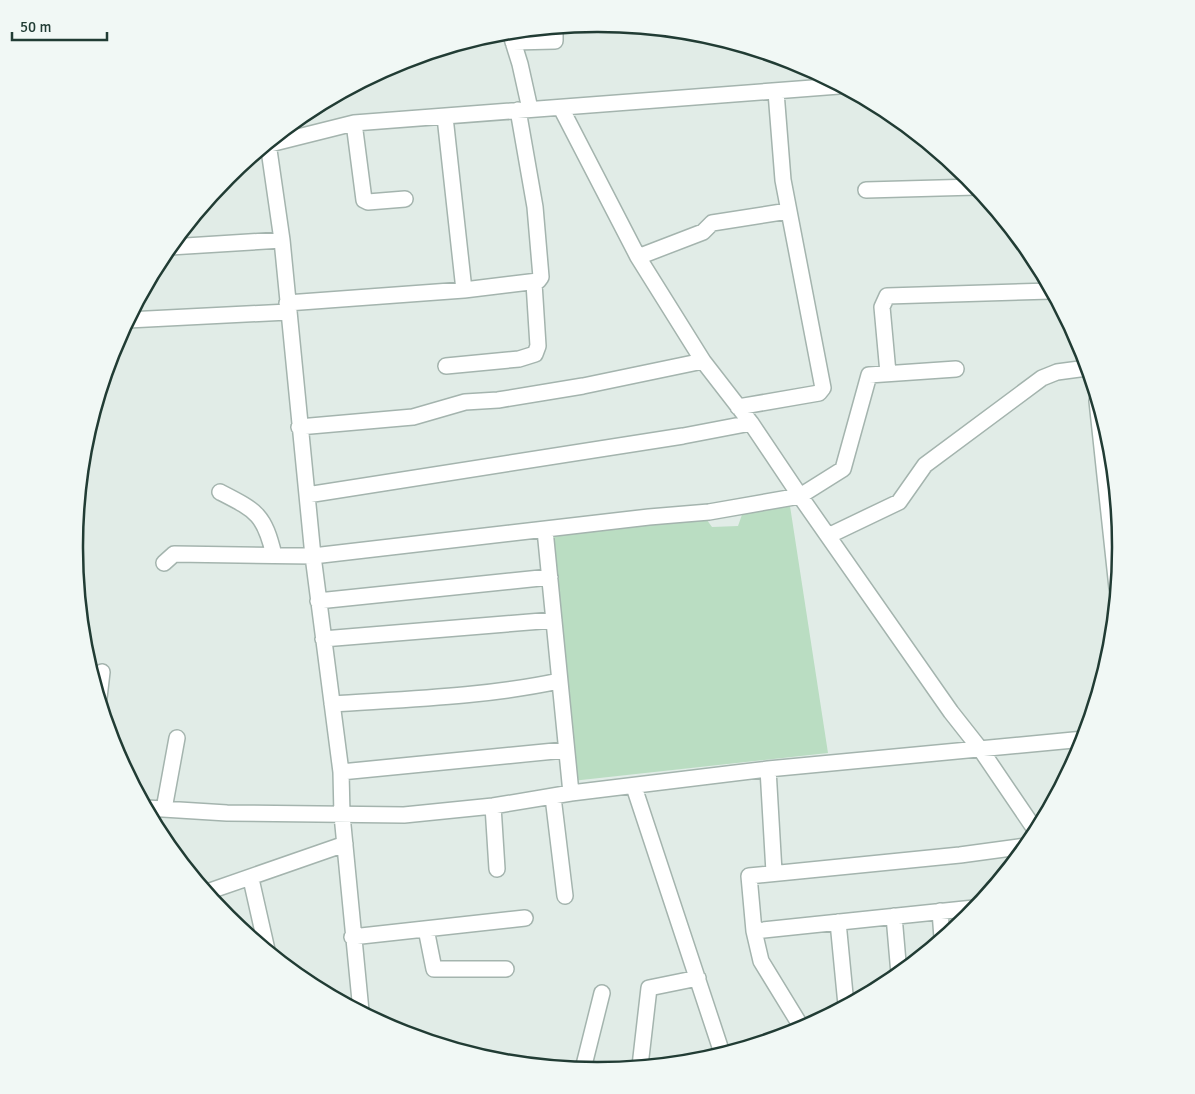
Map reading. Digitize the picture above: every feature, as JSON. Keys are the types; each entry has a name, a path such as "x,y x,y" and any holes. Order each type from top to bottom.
{"street":[{"path":"523,38 555,41 555,35"},
{"path":"136,319 464,290 534,282 541,277 539,237 524,110 511,40"},
{"path":"281,142 354,123 827,87"},
{"path":"738,407 819,393 823,388 783,180 776,92"},
{"path":"561,108 638,257 704,361 751,422 800,496 951,712 981,750 1031,823"},
{"path":"446,117 464,290"},
{"path":"354,123 364,200 368,202 405,199"},
{"path":"269,151 282,240 287,307 318,601 341,772 342,815 352,937 360,1003"},
{"path":"866,190 965,187"},
{"path":"638,257 703,232 712,222 788,211"},
{"path":"180,246 282,240"},
{"path":"446,366 519,358 535,354 538,346 534,282"},
{"path":"888,373 882,306 886,296 1043,290"},
{"path":"299,426 413,417 465,402 498,400 583,386 704,361"},
{"path":"164,563 174,554 313,556 650,517 709,512 800,496 841,472 866,379 869,375 956,369"},
{"path":"828,536 899,502 926,465 1042,378 1057,372 1080,369"},
{"path":"307,495 683,436 751,422"},
{"path":"220,492 251,508 268,528 274,555"},
{"path":"544,530 570,793"},
{"path":"318,601 550,577"},
{"path":"323,639 554,620"},
{"path":"101,680 102,672"},
{"path":"332,704 532,688 559,681"},
{"path":"164,809 177,738"},
{"path":"155,808 342,815 404,815 493,806 570,793 634,787 768,769 981,750 1075,739"},
{"path":"341,772 565,750"},
{"path":"768,769 774,872"},
{"path":"634,787 667,894 698,978 720,1047"},
{"path":"553,797 565,896"},
{"path":"493,806 497,869"},
{"path":"214,890 251,879 345,844"},
{"path":"797,1021 765,969 754,931 749,876 774,872 960,855 1015,848"},
{"path":"251,879 265,939"},
{"path":"754,931 963,909"},
{"path":"940,912 941,930"},
{"path":"894,916 897,965"},
{"path":"352,937 526,918"},
{"path":"838,922 845,998"},
{"path":"426,929 434,969 506,969"},
{"path":"641,1059 649,988 698,978"},
{"path":"585,1061 602,993"}],"green space":[{"path":"790,506 828,753 572,781 549,532 704,516 712,527 738,526 744,509"}]}
